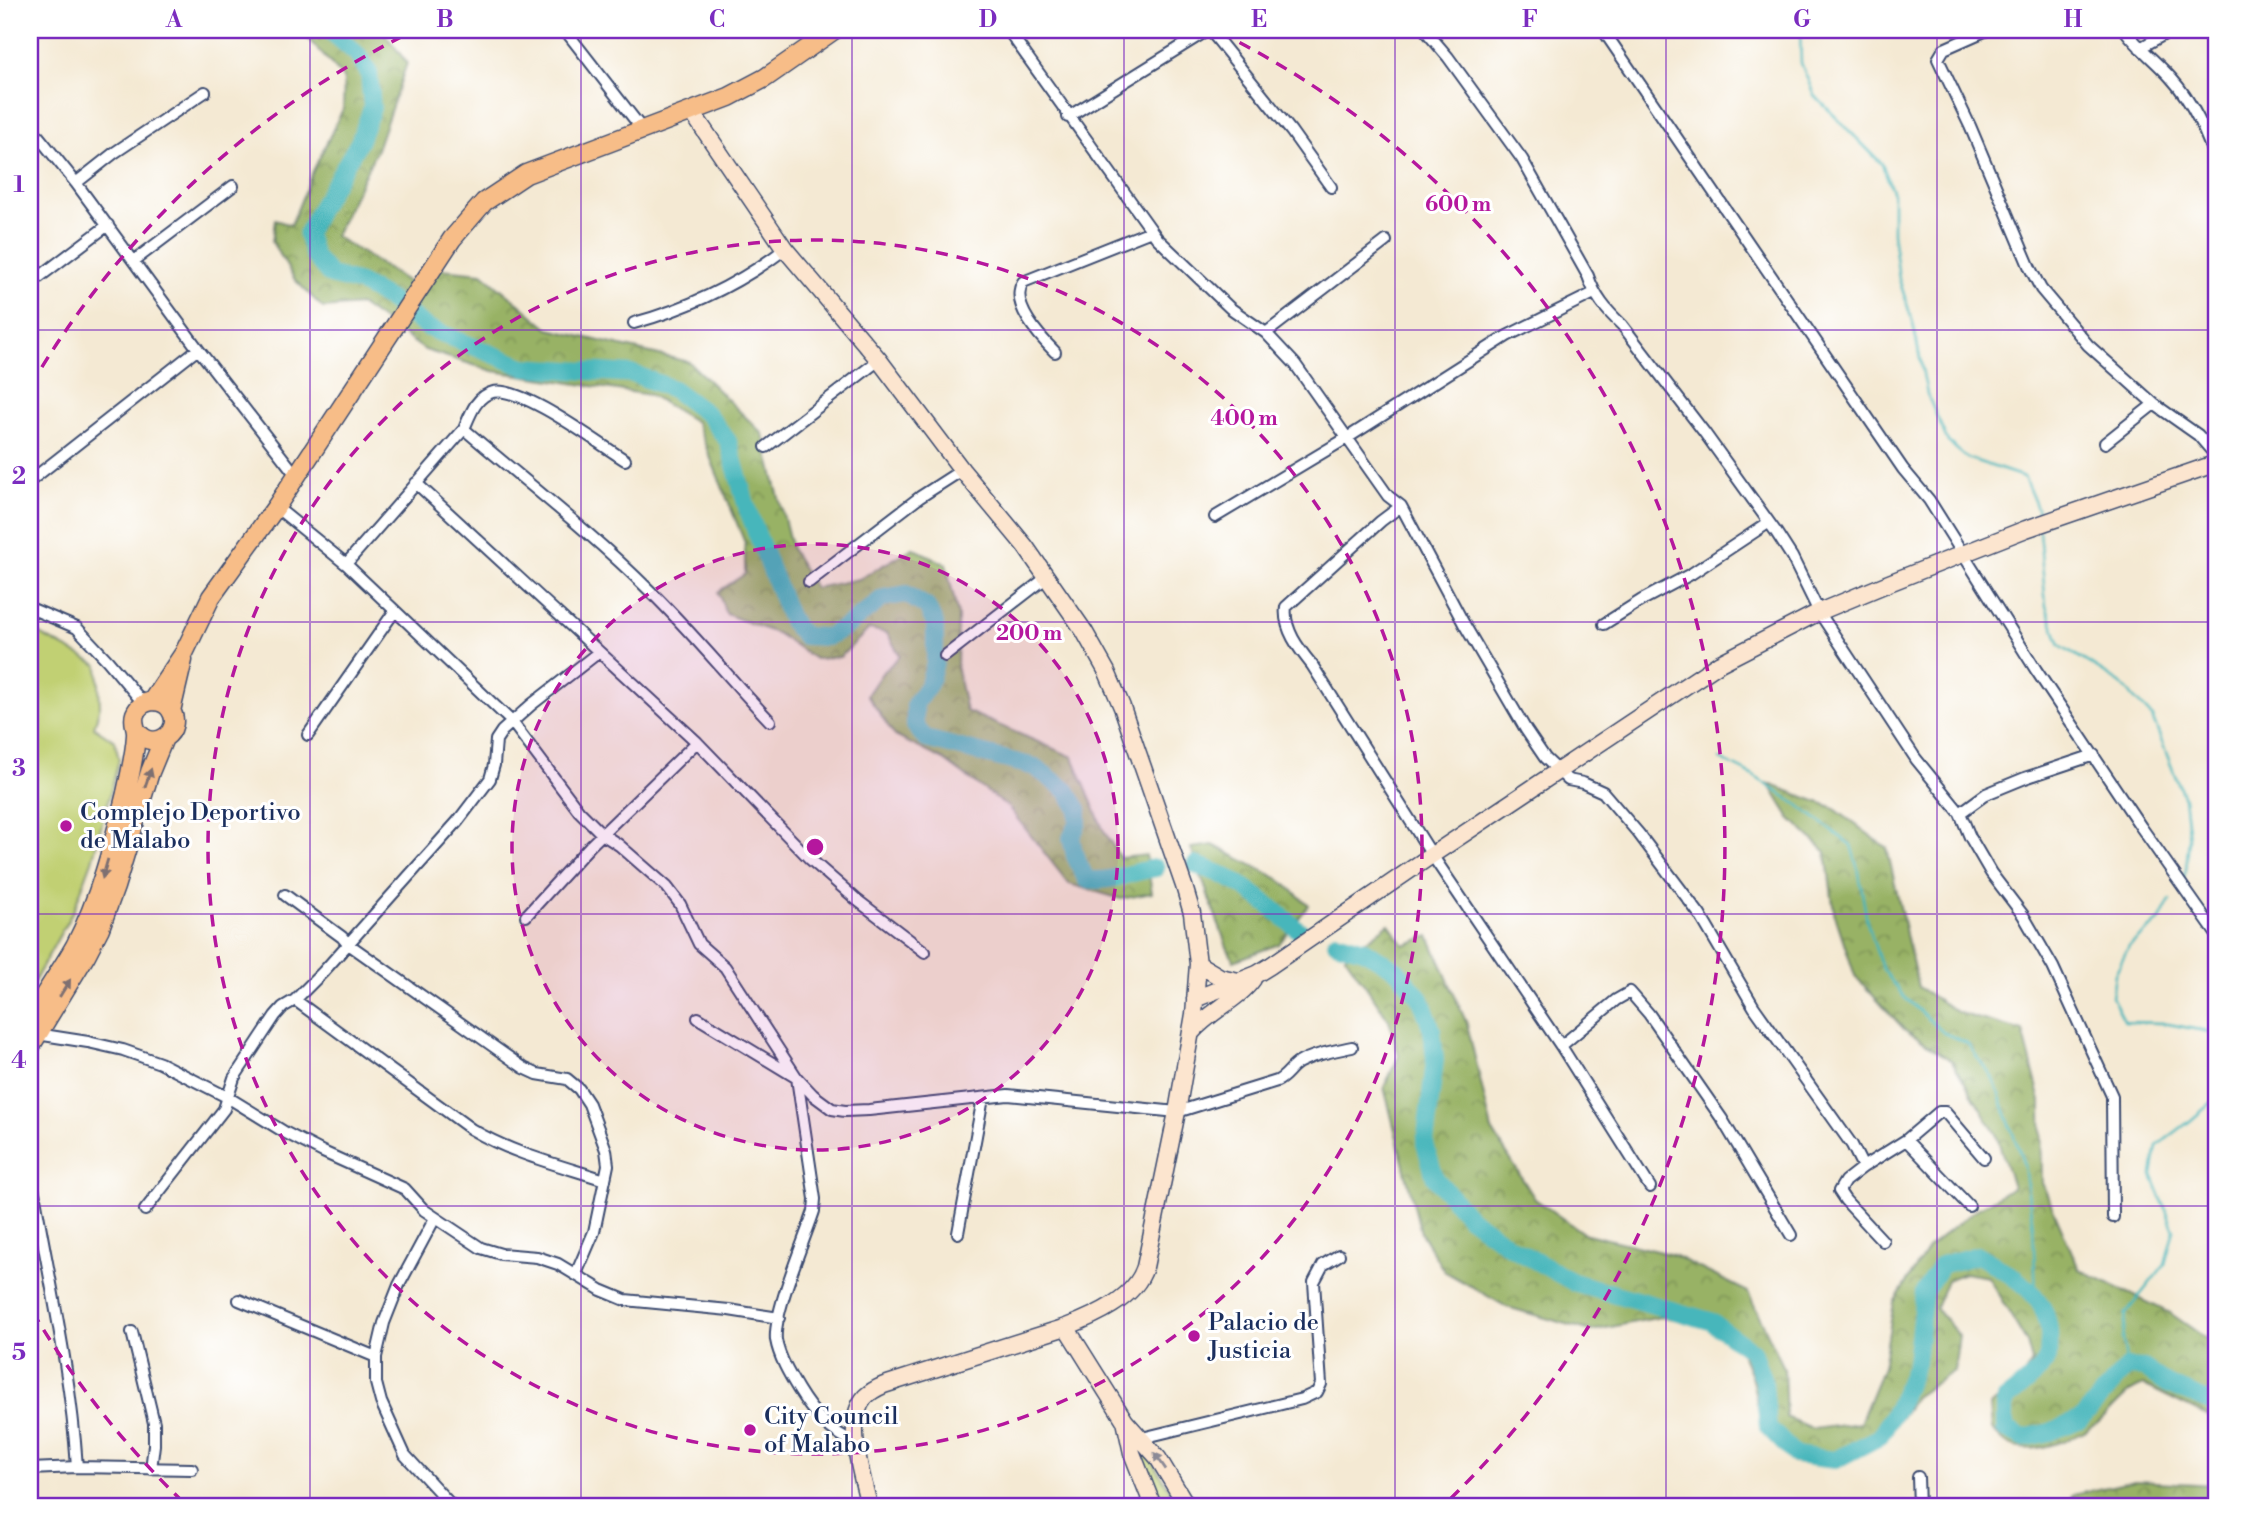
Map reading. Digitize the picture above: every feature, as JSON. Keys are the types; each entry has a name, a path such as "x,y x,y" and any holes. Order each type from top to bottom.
{"main road":[{"path":"32,1033 98,892 132,769 137,731 134,718 137,710 148,702 184,653 211,597 276,507 467,219 484,202 526,174 729,97 765,78 834,30"},
{"path":"171,711 184,653"},
{"path":"32,1033 86,955 100,928 146,785 164,738 173,728 174,719 165,704 148,702"},
{"path":"137,731 147,740 164,738"}],"street":[{"path":"565,30 642,129"},
{"path":"573,40 580,30"},
{"path":"1008,30 1151,232 1230,308 1266,332 1295,365 1388,496 1401,506 1489,668 1545,758 1568,780 1603,792 1639,834 1700,915 1754,1007 1852,1145 1863,1167"},
{"path":"1068,117 1209,30 1291,131 1331,187"},
{"path":"1425,30 1522,159 1606,311 1622,325 1704,432 1791,557 1819,612 1916,759 1959,813 1991,873 2023,915 2053,967 2112,1096 2113,1217"},
{"path":"1603,30 1855,400 1903,469 1929,500 2036,670 2217,935"},
{"path":"1987,30 1944,50 1938,59 2041,289 2088,345 2154,404 2198,435 2217,457"},
{"path":"2125,30 2184,95 2209,141 2217,166"},
{"path":"2140,48 2172,30"},
{"path":"76,183 114,153 205,92"},
{"path":"691,112 785,249 879,360 962,470 1025,546 1096,651 1122,707 1192,913 1198,964 1195,1007 1177,1112 1142,1276 1134,1286 1102,1311 1066,1327 884,1385 865,1397 856,1414 856,1443 869,1506"},
{"path":"30,126 135,260 198,349 296,475"},
{"path":"135,260 233,186"},
{"path":"30,284 108,225"},
{"path":"1055,352 1037,334 1027,318 1019,291 1023,282 1151,232"},
{"path":"1266,332 1386,241"},
{"path":"634,323 674,312 718,292 757,270 785,249"},
{"path":"1216,517 1347,438 1507,336 1594,293"},
{"path":"30,481 198,349"},
{"path":"766,447 879,360"},
{"path":"346,564 464,429 472,409 482,397 491,392 500,391 538,405 625,460"},
{"path":"2105,443 2154,404"},
{"path":"464,429 649,589 770,721"},
{"path":"1195,1007 1238,981 1257,974 1720,663 1819,612 2026,529 2217,463"},
{"path":"809,582 920,497 962,470"},
{"path":"416,483 696,742 810,859 857,900 925,952"},
{"path":"1401,506 1291,602 1284,615 1295,644 1312,665 1432,855 1561,1046 1650,1187"},
{"path":"276,507 346,564 512,722 568,797 602,834 652,873 674,896 699,944 725,967 797,1078 813,1095 832,1109 845,1111 1009,1096 1177,1112 1277,1081 1296,1064 1315,1056 1352,1047"},
{"path":"1604,624 1691,574 1768,523"},
{"path":"945,656 1047,577"},
{"path":"30,608 77,628 148,702"},
{"path":"308,735 394,612"},
{"path":"145,1210 224,1109 234,1078 275,1016 323,972 417,868 479,794 490,779 496,740 512,722 599,652"},
{"path":"526,916 602,834 696,742"},
{"path":"1959,813 1986,794 2094,755"},
{"path":"285,895 347,943 524,1068 537,1074 567,1079 579,1089 589,1104 606,1150 608,1165 594,1232 576,1274"},
{"path":"1198,964 1220,977 1238,981"},
{"path":"1191,1033 1210,1013 1250,984 1257,974"},
{"path":"1561,1046 1616,1000 1630,992 1649,1014 1722,1119 1791,1235"},
{"path":"295,1000 471,1129 526,1156 605,1180"},
{"path":"1195,1007 1225,1003"},
{"path":"698,1018 797,1078 816,1199 779,1318 776,1338 780,1353 807,1405 828,1428 856,1443"},
{"path":"32,1033 123,1050 160,1063 229,1098 298,1140 405,1188 424,1210 481,1248 501,1254 537,1257 558,1264 601,1290 625,1300 729,1310 779,1318"},
{"path":"958,1233 983,1098"},
{"path":"1883,1241 1839,1191 1845,1181 1906,1140 1939,1112 1945,1112 1984,1158"},
{"path":"1906,1140 1969,1206"},
{"path":"30,1182 55,1304 70,1395 77,1467"},
{"path":"435,1218 399,1285 384,1323 376,1357 376,1382 381,1402 405,1455 452,1506"},
{"path":"1142,1438 1302,1399 1317,1392 1321,1384 1314,1282 1323,1265 1339,1255"},
{"path":"239,1300 376,1357"},
{"path":"1066,1327 1125,1422 1142,1438 1172,1478 1187,1506"},
{"path":"132,1332 154,1423 151,1469"},
{"path":"1125,1422 1132,1453 1153,1506"},
{"path":"30,1469 192,1469"},
{"path":"1917,1477 1919,1506"}],"green space":[{"path":"300,30 382,30 407,63 377,149 335,236 421,290 432,268 482,273 549,329 689,362 763,434 792,550 815,588 859,579 913,548 946,564 958,615 957,670 966,711 1073,757 1103,829 1120,858 1146,855 1152,893 1121,899 1069,884 1008,807 944,760 895,736 867,695 882,673 900,656 887,633 869,629 840,657 815,659 778,634 726,614 718,592 745,574 745,543 696,422 650,395 493,371 425,350 361,305 323,308 295,280 272,242 275,220 291,225 343,109 344,78"},
{"name":"Complejo Deportivo de Malabo","path":"30,629 98,665 100,706 94,727 115,741 119,760 92,861 74,909 30,989"},
{"path":"1769,784 1832,807 1887,848 1918,987 1959,1013 2023,1031 2041,1101 2042,1183 2079,1269 2170,1313 2217,1346 2217,1421 2144,1385 2129,1393 2094,1426 2076,1436 2040,1447 2017,1447 2008,1444 1992,1430 1990,1406 2023,1376 2032,1362 2027,1343 1988,1277 1964,1273 1947,1280 1936,1308 1959,1336 1954,1371 1915,1397 1892,1430 1873,1449 1841,1464 1793,1463 1764,1434 1751,1375 1737,1343 1707,1324 1661,1317 1591,1331 1507,1307 1444,1271 1421,1233 1384,1087 1399,1056 1389,1020 1345,956 1389,924 1404,945 1429,936 1467,1024 1492,1130 1535,1199 1583,1233 1673,1255 1748,1292 1784,1368 1786,1417 1813,1429 1860,1423 1883,1367 1894,1302 1929,1247 1971,1213 2013,1187 1996,1134 1952,1061 1904,1029 1855,976 1834,912 1826,852 1790,818"},
{"path":"1213,845 1279,879 1309,905 1279,944 1234,961 1191,848"},
{"path":"1133,1439 1149,1455 1179,1506 1157,1506"},
{"path":"2134,1481 2217,1485 2217,1506 2069,1506 2072,1495"}],"waterway":[{"path":"329,30 357,54 369,73 372,108 359,142 307,234 314,256 330,275 360,283 387,298 428,328 524,367 634,374 673,389 708,415 728,441 748,511 791,621 804,636 827,637 847,626 883,598 906,594 927,607 935,624 935,663 929,684 915,704 915,726 926,739 1035,767 1066,790 1078,809 1078,823 1071,838 1075,856 1086,879 1112,879 1156,868"},
{"path":"1800,30 1801,63 1814,95 1882,164 1893,193 1893,233 1899,279 1913,323 1927,394 1948,442 1967,458 2024,477 2037,508 2038,518"},
{"path":"2039,531 2046,606 2060,645 2120,683 2152,717 2184,798 2189,839 2183,879"},
{"path":"1720,759 1752,775 1798,805 1851,845 1859,873 1867,922 1882,968 1904,997 1944,1033 1967,1043 1994,1080 2024,1165 2033,1227 2036,1295"},
{"path":"1195,865 1239,884 1301,932"},
{"path":"2170,900 2160,920 2129,946 2115,974 2112,997 2125,1022 2163,1023 2210,1032 2217,1045"},
{"path":"1336,942 1364,950 1397,970 1421,999 1432,1030 1435,1060 1425,1144 1435,1178 1469,1217 1509,1246 1573,1282 1710,1321 1752,1351 1764,1383 1768,1427 1795,1455 1835,1460 1879,1437 1897,1408 1916,1363 1924,1292 1941,1265 1978,1255 2028,1289 2044,1312 2048,1326 2048,1356 2029,1380 2005,1400 2005,1429 2023,1438 2050,1432 2081,1419 2127,1367 2144,1368 2167,1384 2217,1405"},
{"path":"2127,1367 2123,1340 2126,1313 2165,1264 2174,1230 2152,1175 2157,1146 2217,1098"}],"place":[{"name":"Complejo Deportivo de Malabo","path":"66,826"},
{"name":"Palacio de Justicia","path":"1194,1336"},
{"name":"City Council of Malabo","path":"750,1430"}]}
